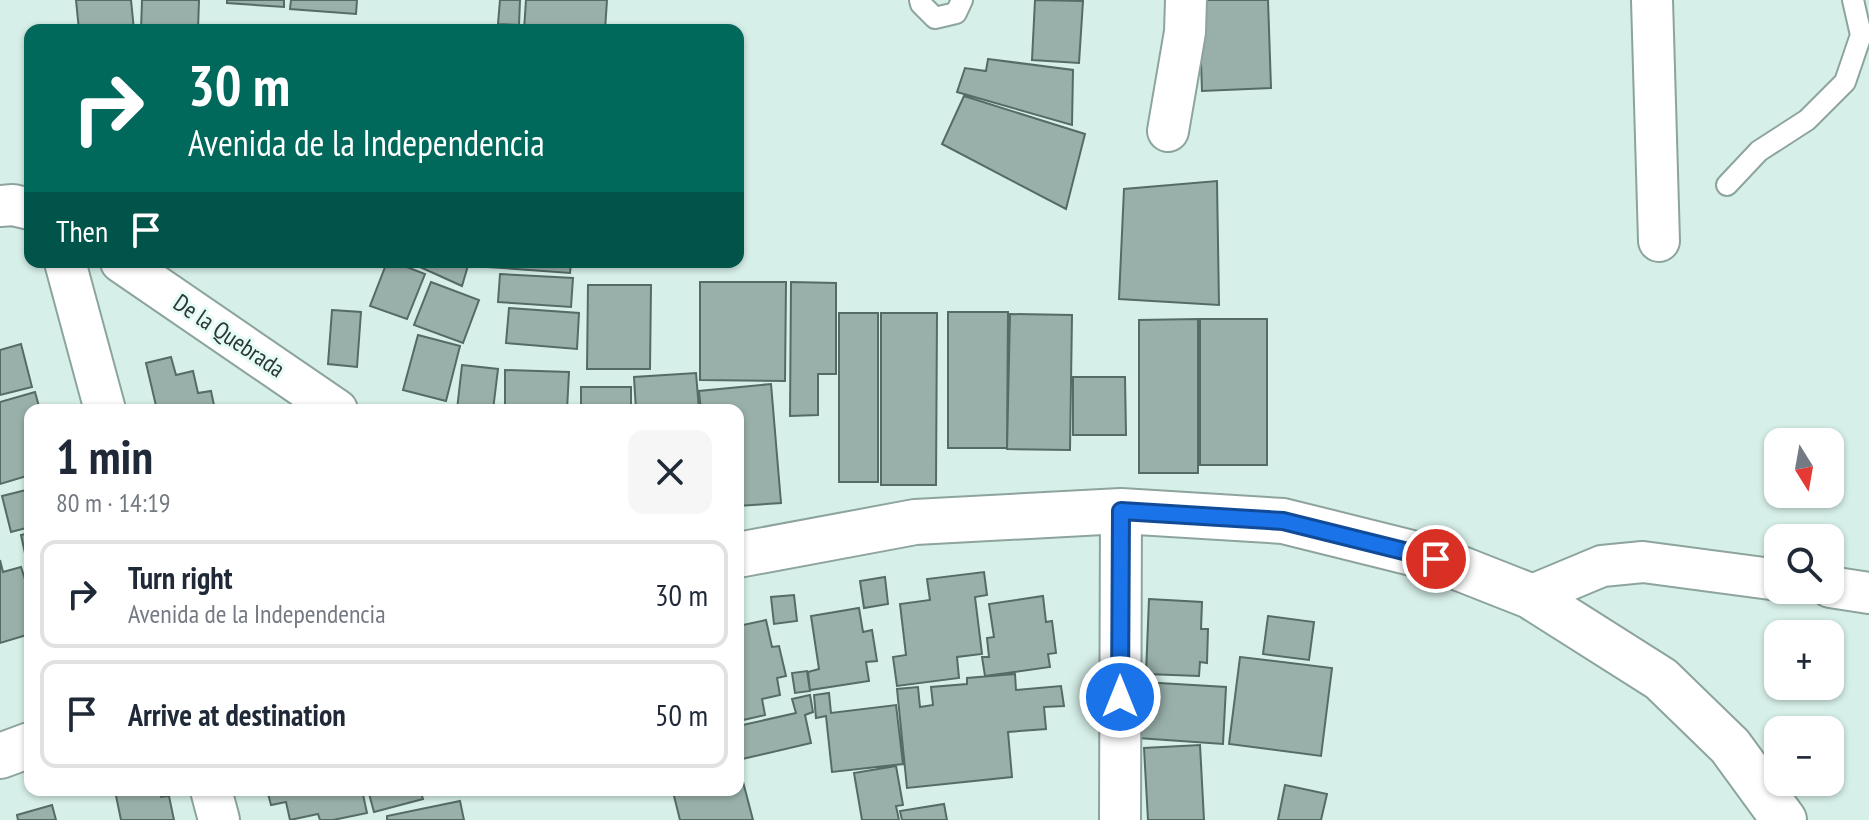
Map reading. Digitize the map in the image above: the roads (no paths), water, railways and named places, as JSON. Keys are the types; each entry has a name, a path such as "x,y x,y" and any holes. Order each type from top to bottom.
{"street":[{"path":"1168,131 1185,32 1186,0"},
{"path":"1652,0 1659,241"},
{"path":"0,206 24,208"},
{"path":"67,268 103,404"},
{"name":"De la Quebrada","path":"130,268 328,404"},
{"path":"1120,820 1121,511"},
{"path":"744,554 915,522 1121,511 1283,521 1436,559 1530,596 1661,679 1730,746 1784,820"},
{"path":"1530,596 1602,566 1643,562 1764,578"},
{"path":"1844,589 1869,593"},
{"path":"0,756 24,747"},
{"path":"213,796 219,820"}],"lane":[{"path":"920,0 935,18 956,13 962,0"},
{"path":"1727,185 1759,151 1807,120 1845,82 1861,35 1853,0"}]}
